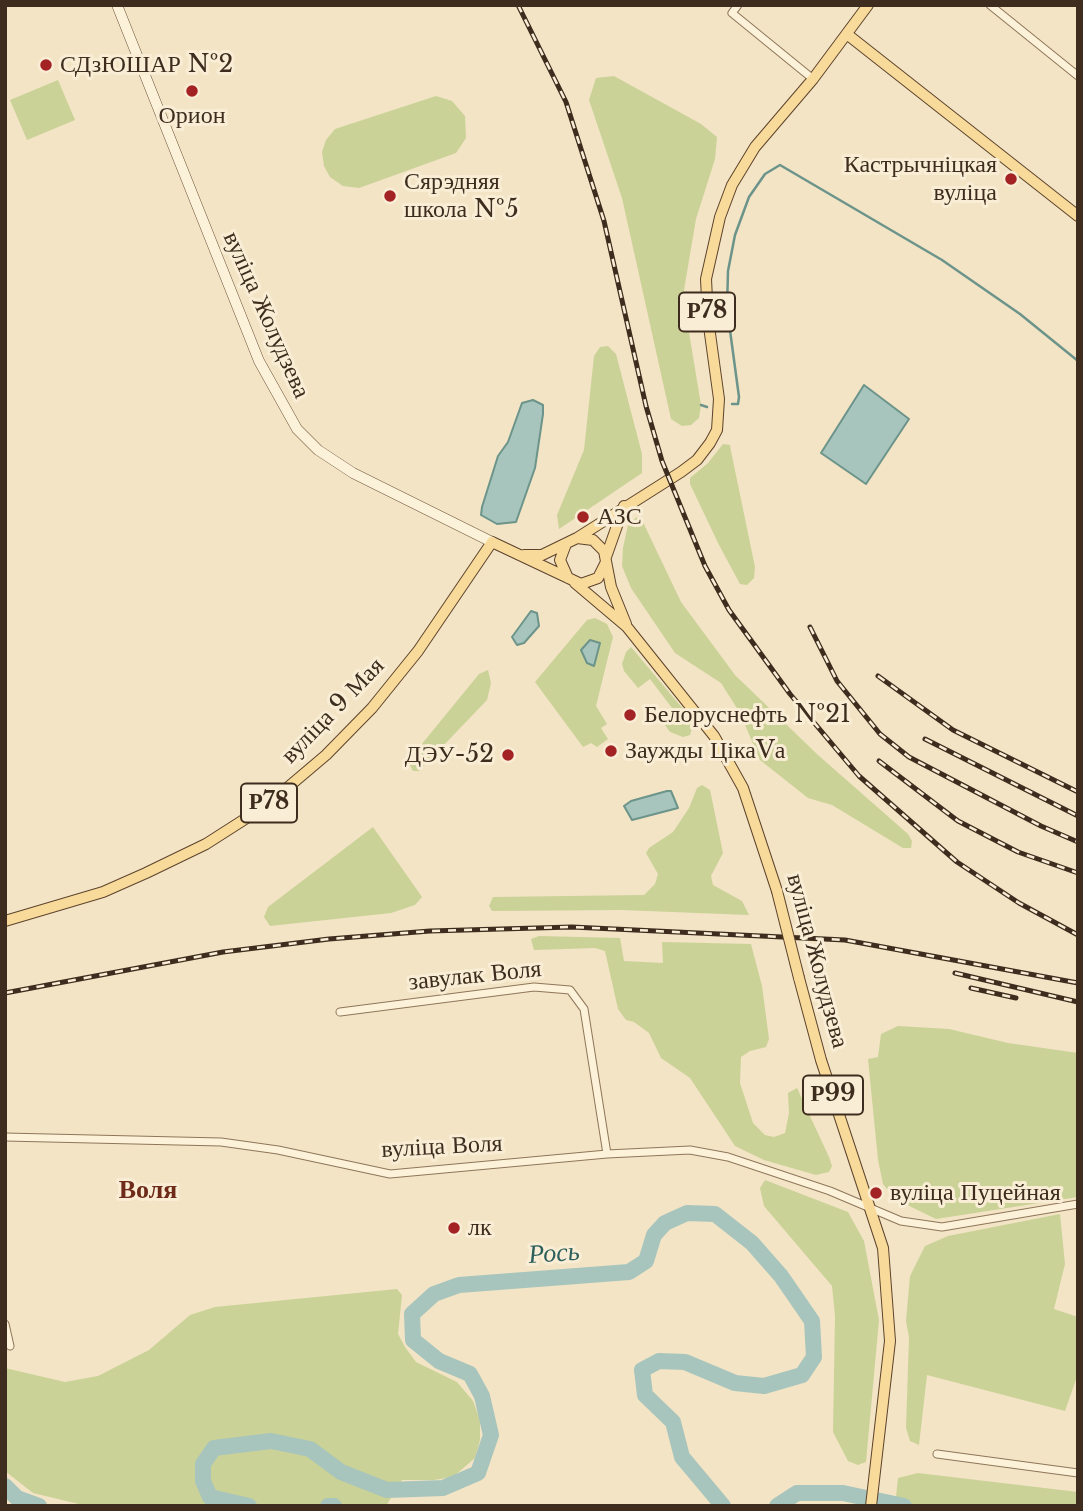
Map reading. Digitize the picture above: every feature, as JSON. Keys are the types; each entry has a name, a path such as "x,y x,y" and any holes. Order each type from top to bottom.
{"main road":[{"name":"вуліца Жолудзева","path":"117,5 259,361 297,429 318,450 353,473 404,501 492,542"},
{"path":"868,5 848,35 1078,216"},
{"name":"Р78","path":"521,554 542,555 577,538 697,460 718,430 719,399 708,319 706,279 710,247 732,185 755,147 848,35"},
{"path":"492,542 573,581 587,583 598,578 624,506"},
{"path":"577,538 598,542 606,559"},
{"name":"вуліца 9 Мая","path":"5,921 103,892 146,873 206,844 267,805 326,755 372,708 418,651 492,542"},
{"path":"566,544 560,555 560,566 573,581"},
{"name":"Р99","path":"606,559 611,587 627,627"},
{"name":"Р99","path":"573,581 627,627"},
{"name":"вуліца Жолудзева","path":"627,627 714,736 752,810 777,891 821,1060 873,1211 884,1259 890,1342 872,1506"}],"street":[{"path":"738,5 732,13 813,79"},
{"path":"990,5 1078,76"},
{"name":"завулак Воля","path":"340,1012 534,987 570,990 584,1009 607,1154"},
{"name":"вуліца Воля","path":"5,1137 221,1142 278,1150 390,1174 607,1154 690,1150 728,1157 830,1192 901,1221 942,1227 1078,1204"},
{"path":"5,1324 10,1346"},
{"path":"937,1454 1078,1473"}],"green space":[{"path":"614,76 701,124 717,137 715,159 696,219 683,296 701,405 699,418 691,425 682,426 671,419 622,198 589,100 596,78"},
{"path":"58,80 75,120 27,140 10,100"},
{"path":"436,96 452,101 465,116 466,138 456,153 359,188 343,186 330,177 324,166 322,152 326,140 335,129"},
{"path":"608,346 616,354 642,454 642,473 559,529 557,515 584,450 594,356 600,347"},
{"path":"723,444 730,445 755,567 754,578 747,585 740,584 690,484 690,478 708,463"},
{"path":"637,517 641,518 681,602 735,675 818,755 908,834 912,841 911,848 903,848 832,805 808,798 760,760 740,713 721,683 675,653 631,588 622,566 623,548 628,525"},
{"path":"595,618 607,624 613,637 596,706 607,724 601,728 608,739 597,747 591,743 583,747 535,682 587,620"},
{"path":"631,647 694,722 690,735 683,737 670,732 659,717 672,708 650,679 638,688 624,671 622,664"},
{"path":"488,670 491,683 487,700 419,771 413,771 408,761 479,674"},
{"path":"702,785 710,790 723,853 711,876 713,885 742,901 749,915 621,910 492,911 489,906 493,897 644,895 655,884 658,874 646,853 649,848 673,832 689,808 697,788"},
{"path":"373,827 422,897 415,905 391,913 270,926 264,917 268,907"},
{"path":"539,936 620,938 624,961 663,963 662,942 751,944 762,986 769,1039 766,1047 750,1051 741,1057 740,1083 753,1123 765,1135 774,1137 785,1133 789,1113 788,1093 797,1088 829,1157 832,1166 829,1172 816,1175 764,1160 735,1146 690,1078 661,1058 649,1033 634,1022 626,1020 618,1009 605,951 595,948 534,950 531,939"},
{"path":"898,1026 949,1029 1008,1043 1078,1053 1078,1197 936,1219 895,1199 883,1184 878,1160 868,1059 878,1057 881,1034"},
{"path":"765,1180 848,1212 864,1241 879,1320 866,1462 858,1465 848,1461 833,1432 835,1316 832,1286 764,1206 760,1188"},
{"path":"1060,1214 1065,1264 1054,1309 1078,1317 1078,1374 1065,1411 927,1375 919,1445 910,1441 906,1428 909,1337 906,1321 910,1276 925,1246 948,1236"},
{"path":"397,1289 402,1295 398,1334 405,1347 416,1362 457,1382 473,1401 480,1420 480,1440 475,1458 453,1477 402,1480 386,1506 87,1506 33,1493 5,1471 5,1368 65,1382 98,1376 149,1350 190,1315 215,1307"},
{"path":"918,1473 1078,1492 1078,1506 895,1506 898,1478"}],"water":[{"path":"864,385 909,419 866,484 821,453"},
{"path":"533,400 543,405 535,468 516,522 497,524 481,515 482,507 498,456 508,442 522,403"},
{"path":"531,611 537,613 539,626 524,643 517,645 512,637"},
{"path":"590,640 600,643 594,666 587,663 581,650"},
{"path":"671,791 678,808 632,820 624,806 631,801"}],"waterway":[{"path":"732,404 738,404 739,397 727,308 728,271 735,235 749,197 765,174 780,165 942,260 1020,314 1078,361"},
{"path":"701,405 707,407"},
{"name":"Рось","path":"249,1506 210,1497 203,1481 203,1464 214,1448 271,1441 310,1449 341,1472 387,1490 443,1488 478,1473 491,1435 482,1396 470,1374 439,1361 413,1340 412,1314 434,1294 459,1285 629,1272 646,1261 654,1235 665,1223 687,1213 715,1214 752,1243 781,1276 812,1321 814,1357 802,1375 764,1386 735,1383 685,1362 659,1361 642,1370 645,1395 673,1422 682,1457 723,1506"},
{"name":"Рось","path":"5,1486 17,1498 39,1506"},
{"name":"Рось","path":"777,1506 797,1493 843,1493 904,1506"},
{"name":"Рось","path":"328,1506 334,1506"}],"railway":[{"path":"518,5 566,102 604,221 646,406 662,461 705,566 729,610 790,694 859,776 957,862 1019,903 1078,935"},
{"path":"810,627 837,681 880,734 909,757 1041,826 1078,842"},
{"path":"878,676 953,730 1078,792"},
{"path":"925,739 1078,816"},
{"path":"879,761 958,821 1018,852 1078,873"},
{"path":"5,993 223,952 329,939 430,931 572,927 845,940 1078,983"},
{"path":"955,973 1078,1002"},
{"path":"971,988 1016,998"}],"place":[{"name":"СДзЮШАР №2","path":"46,65"},
{"name":"Орион","path":"192,91"},
{"name":"Кастрычніцкая вуліца","path":"1011,179"},
{"name":"Сярэдняя школа №5","path":"390,196"},
{"name":"АЗС","path":"583,517"},
{"name":"Белоруснефть №21","path":"630,715"},
{"name":"Заужды ЦікаVа","path":"611,751"},
{"name":"ДЭУ-52","path":"508,755"},
{"name":"вуліца Пуцейная","path":"876,1193"},
{"name":"лк","path":"454,1228"}],"district":[{"name":"Воля","path":"148,1191"}]}
